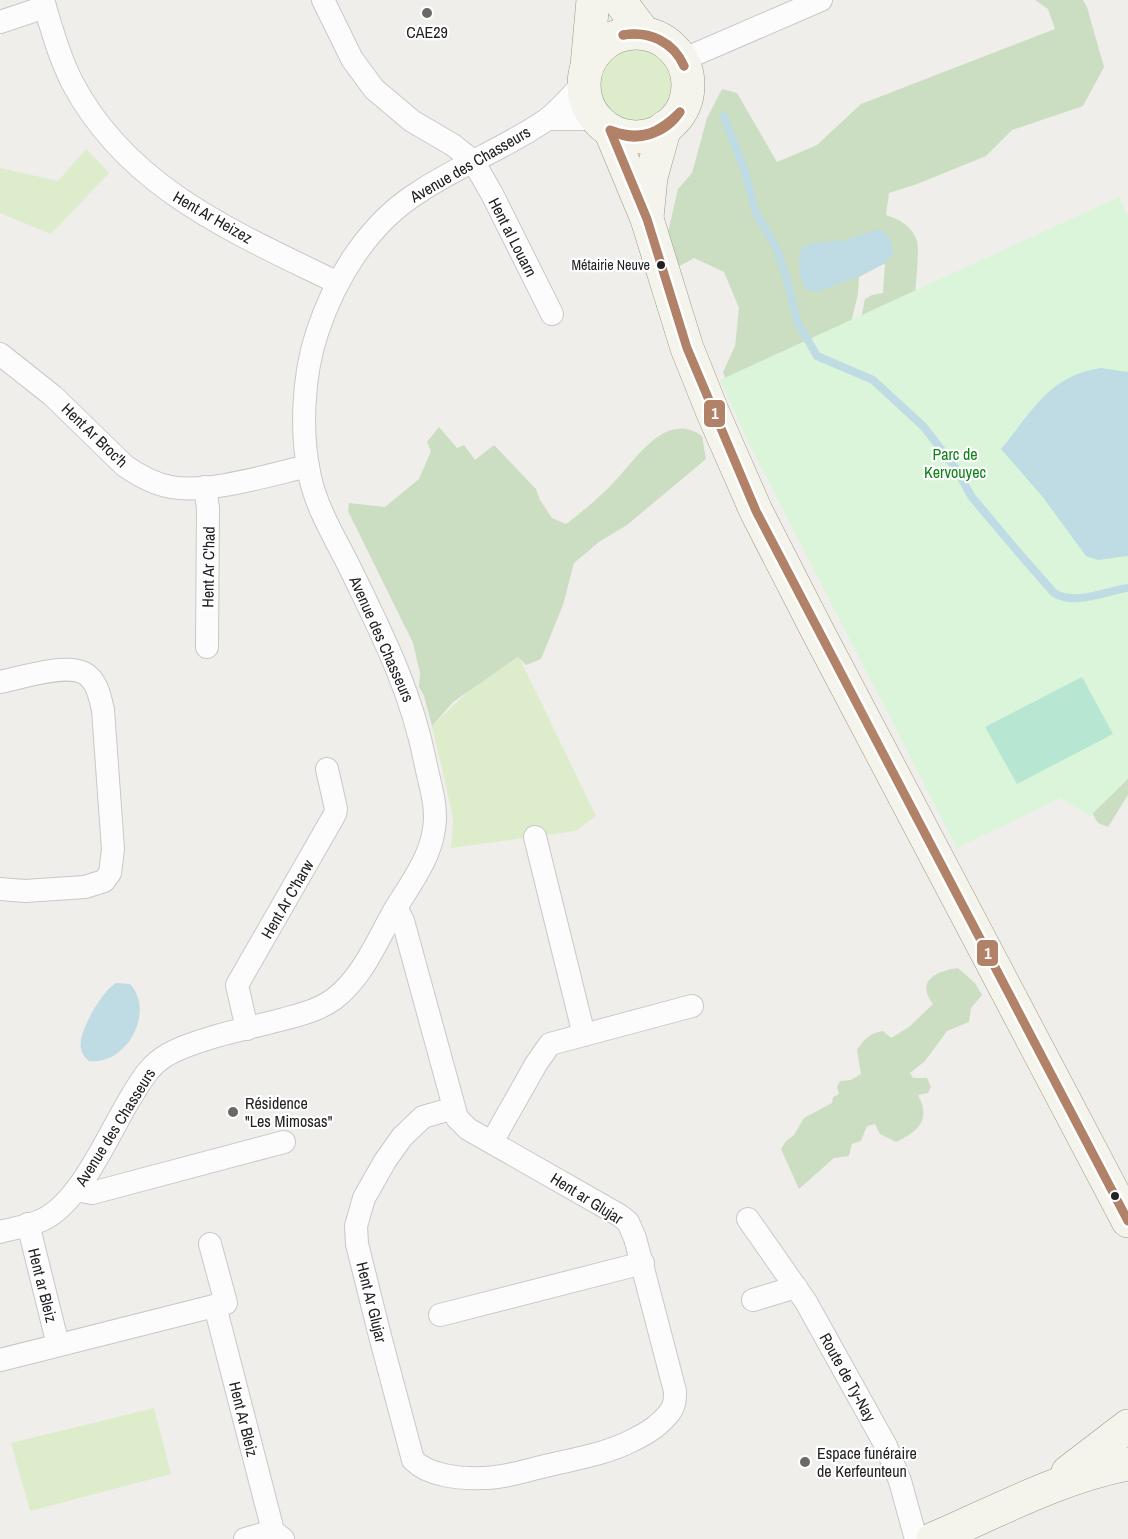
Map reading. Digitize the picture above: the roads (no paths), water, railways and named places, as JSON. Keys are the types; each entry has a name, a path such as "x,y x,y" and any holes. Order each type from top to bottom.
{"street":[{"path":"323,0 352,58 375,89 412,121 453,145 473,161"},
{"path":"593,0 585,74 585,96 589,108 603,125 647,219 687,348 713,413 756,511 818,632 1128,1221"},
{"path":"619,0 644,33"},
{"path":"682,60 821,0"},
{"path":"0,22 44,4"},
{"name":"Hent Ar Heizez","path":"44,4 72,82 100,124 139,166 194,210 338,283"},
{"path":"585,74 593,54 616,36 630,33 644,33 660,38 673,47 687,73 686,99 681,112 672,123 650,135 639,137 626,136 603,125"},
{"name":"Avenue des Chasseurs","path":"0,1232 47,1218 60,1208 76,1190 141,1080 156,1063 184,1047 315,1010 342,992 359,971 421,866 435,827 433,800 422,744 409,697 378,623 320,509 308,466 304,403 307,377 317,332 338,283 364,243 400,206 417,193 549,118 585,74"},
{"name":"Avenue des Chasseurs","path":"549,118 603,125"},
{"path":"647,219 651,177 665,127"},
{"name":"Hent al Louarn","path":"473,161 552,314"},
{"name":"Hent Ar Broc'h","path":"0,354 53,396 112,455 135,473 160,485 172,488 205,487 308,466"},
{"name":"Hent Ar C'had","path":"205,487 208,508 207,647"},
{"path":"0,682 63,669 84,673 95,685 103,710 113,849 110,873 104,881 96,885 53,890 0,889"},
{"name":"Hent Ar C'harw","path":"247,1029 237,985 335,814 336,809 327,769"},
{"path":"535,837 585,1035"},
{"path":"396,908 403,921 454,1108"},
{"path":"492,1142 546,1048 555,1042 692,1006"},
{"name":"Hent ar Glujar","path":"454,1108 461,1123 628,1222 643,1263 673,1378 674,1404"},
{"name":"Hent Ar Glujar","path":"454,1108 423,1117 402,1137 364,1198 356,1226 357,1244 412,1460 426,1470 444,1474 467,1478 495,1478 634,1440 659,1422 674,1404"},
{"path":"76,1190 92,1193 284,1142"},
{"name":"Route de Ty-Nay","path":"748,1219 796,1287 886,1446 900,1481 916,1539"},
{"name":"Hent ar Bleiz","path":"28,1224 58,1345"},
{"path":"210,1244 226,1303 215,1306"},
{"path":"440,1315 643,1263"},
{"path":"753,1300 796,1287"},
{"name":"Hent Ar Bleiz","path":"0,1360 215,1306 278,1535 245,1539"},
{"path":"1031,1496 1076,1467 1128,1426"},
{"path":"933,1539 1031,1496 1128,1464"}],"water":[{"path":"879,229 888,236 892,245 893,254 886,263 858,277 816,292 805,289 799,269 801,248 812,243 845,240"},
{"path":"1101,368 1128,372 1128,556 1098,560 1086,556 1042,496 1001,449 1043,397 1055,387 1083,372"},
{"path":"116,983 130,984 137,996 140,1009 138,1022 133,1035 115,1055 102,1060 89,1061 81,1049 83,1033 98,1003"}],"waterway":[{"path":"724,116 745,172 756,213 776,247 797,321 817,356 873,380 924,427 957,470 971,496 1054,593 1062,597 1081,598 1128,588"}],"place":[{"name":"CAE29","path":"427,13"},
{"name":"Métairie Neuve","path":"661,265"},
{"name":"Résidence \"Les Mimosas\"","path":"233,1112"},
{"name":"Espace funéraire de Kerfeunteun","path":"805,1462"}],"park label":[{"name":"Parc de Kervouyec","path":"955,463"}]}
